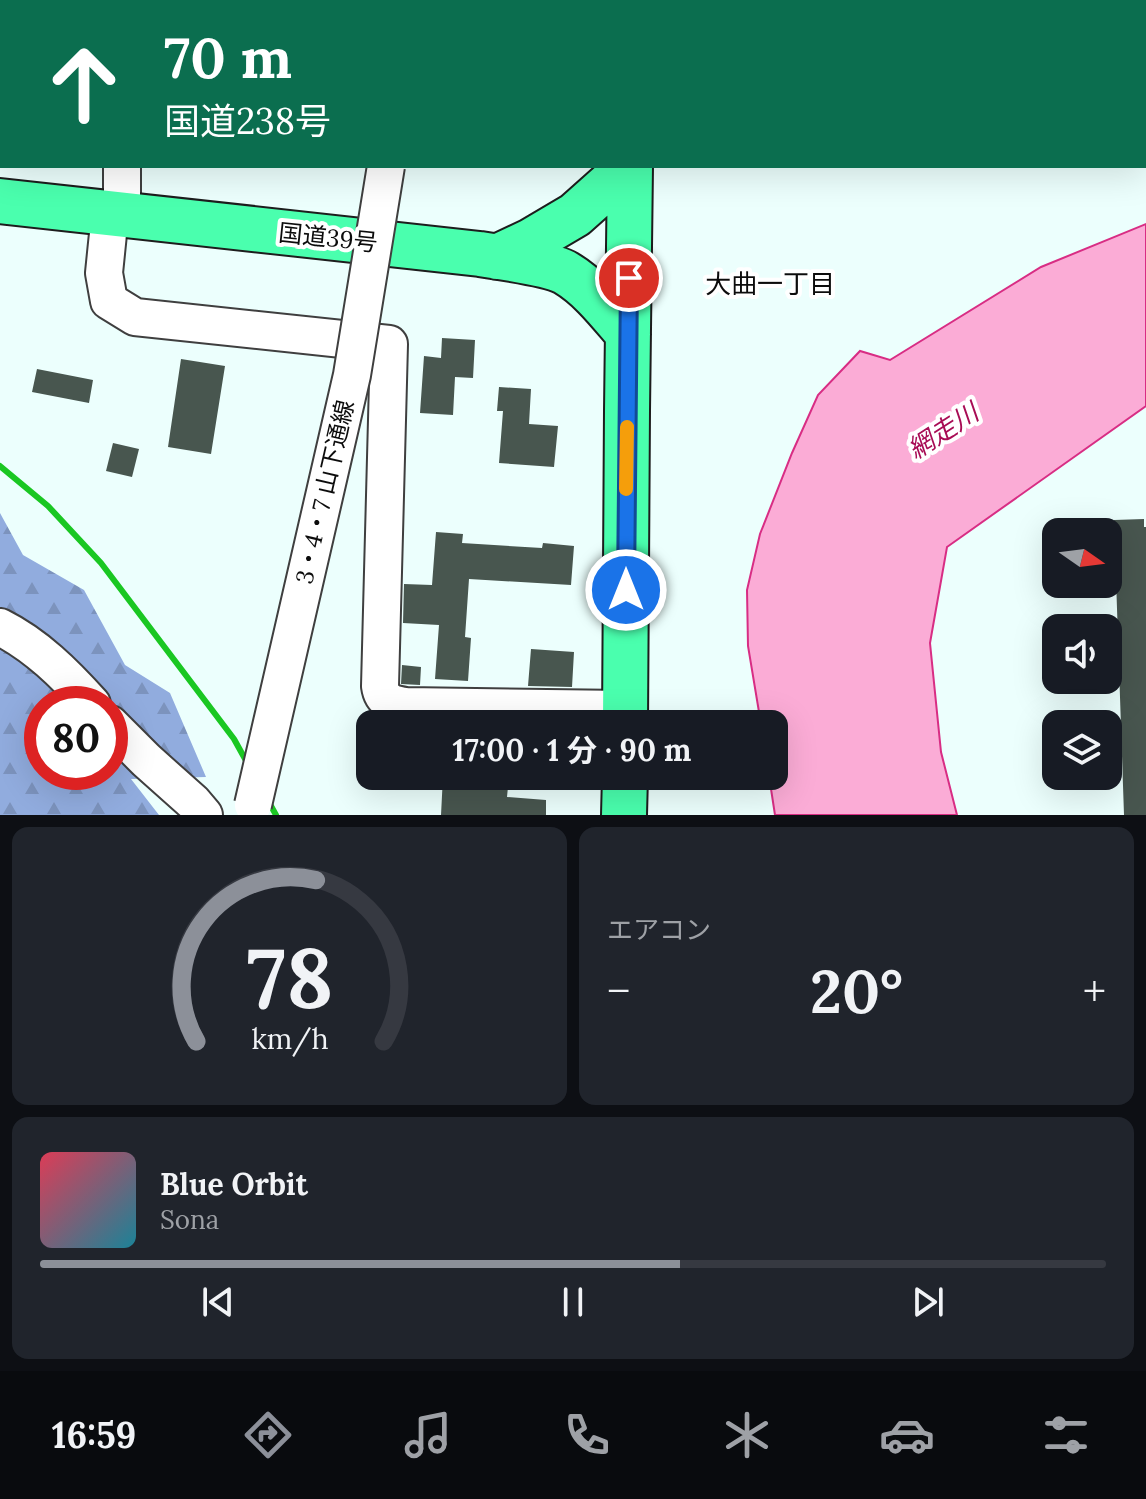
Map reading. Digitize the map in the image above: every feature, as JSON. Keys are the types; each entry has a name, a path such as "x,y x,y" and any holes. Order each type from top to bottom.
{"highway":[{"path":"497,257 575,215 628,168"},
{"path":"626,710 630,168"},
{"name":"国道39号","path":"0,201 497,257 563,270 587,287 628,334"},
{"path":"624,815 625,790"}],"street":[{"path":"122,168 104,273 109,301 135,317 389,344 381,695 395,705 486,710"},
{"name":"3・4・7 山下通線","path":"251,810 352,375 386,168"},
{"path":"0,627 16,635 62,671 76,686"},
{"path":"128,741 204,815"}],"green space":[{"path":"0,513 23,555 84,590 125,665 170,693 206,777 131,779 159,815 0,815"}],"water":[{"name":"網走川","path":"1146,224 1146,406 947,547 930,643 941,752 957,815 775,815 771,790 788,790 788,710 759,710 748,646 747,590 760,534 818,395 860,351 890,360 1041,267"}],"building":[{"path":"442,338 475,340 473,378 455,377 453,415 420,413 424,356 441,358"},
{"path":"181,359 225,366 211,454 168,447"},
{"path":"37,369 93,380 89,403 32,392"},
{"path":"499,387 531,389 529,424 558,426 554,467 499,463 503,411 497,411"},
{"path":"113,443 139,449 132,477 106,471"},
{"path":"1144,519 1146,527 1146,815 1124,815 1120,694 1122,614 1117,614 1117,598 1122,598 1122,520"},
{"path":"436,532 463,534 462,543 542,548 543,543 574,546 571,585 469,579 465,637 471,638 468,681 435,679 439,625 403,623 404,584 432,585"},
{"path":"531,649 574,652 572,687 528,686"},
{"path":"402,665 421,667 420,685 401,684"},
{"path":"442,790 508,790 507,797 546,800 546,815 441,815"}],"railway":[{"path":"0,466 48,506 101,563 234,739 276,815"}],"slow traffic":[{"path":"626,489 627,427"}],"district":[{"name":"大曲一丁目","path":"770,284"}],"route":[{"path":"626,590 629,278"}]}
